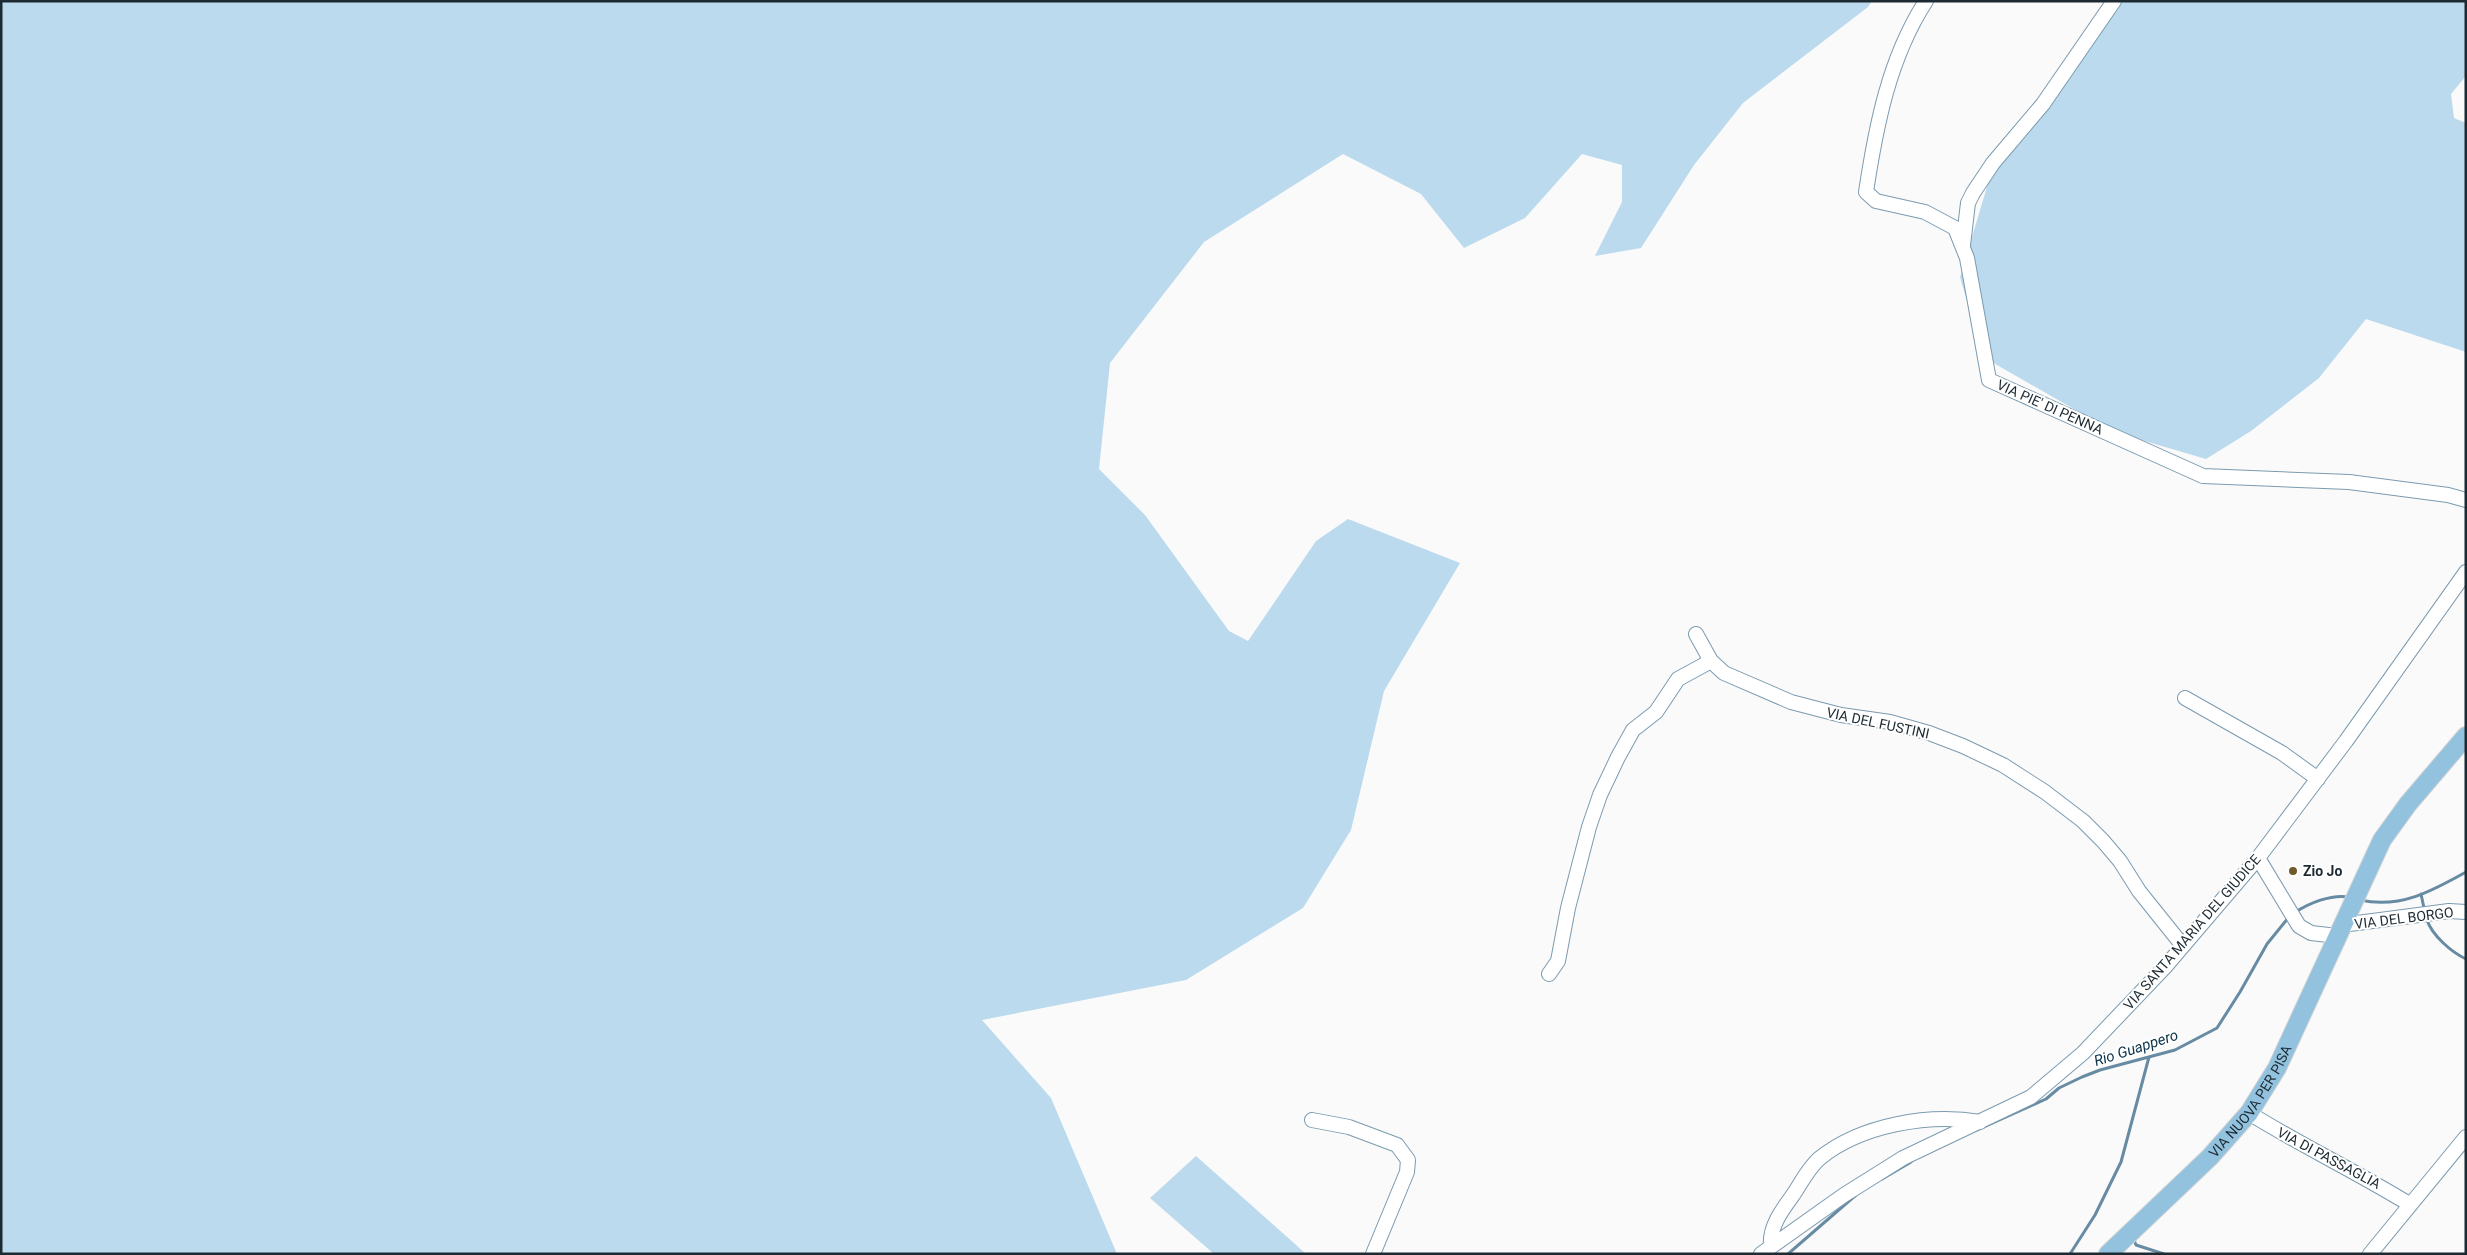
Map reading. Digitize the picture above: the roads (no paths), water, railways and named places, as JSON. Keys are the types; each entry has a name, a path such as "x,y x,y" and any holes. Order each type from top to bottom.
{"main road":[{"name":"VIA NUOVA PER PISA","path":"2108,1254 2210,1157 2249,1113 2277,1068 2364,876 2394,822 2466,736"}],"street":[{"name":"VIA PIE' DI PENNA","path":"1926,1 1909,28 1888,85 1872,155 1866,192 1876,201 1925,212 1955,228 1967,258 1989,380 2203,476 2349,482 2448,495 2466,500"},
{"path":"1963,247 1968,203 1972,193 1993,163 2043,104 2114,1"},
{"name":"VIA SANTA MARIA DEL GIUDICE","path":"1766,1250 1844,1195 1903,1158 2031,1097 2083,1053 2183,946 2258,858 2318,779 2466,572"},
{"name":"VIA DEL FUSTINI","path":"1696,634 1710,661 1724,673 1791,702 1841,716 1890,722 1929,733 2002,765 2046,792 2090,827 2120,861 2138,891 2183,946"},
{"path":"1549,974 1558,961 1568,908 1589,827 1600,796 1618,757 1633,730 1650,718 1678,679 1710,661"},
{"path":"2185,698 2282,753 2318,779"},
{"name":"VIA DEL BORGO","path":"2258,858 2300,926 2311,933 2342,926 2449,911 2466,912"},
{"name":"VIA DI PASSAGLIA","path":"2249,1113 2317,1153 2377,1183 2409,1204"},
{"path":"1766,1250 1772,1230 1786,1204 1819,1159 1853,1138 1870,1130 1935,1119 1959,1118 1980,1122"},
{"path":"1312,1120 1349,1127 1397,1145 1408,1160 1407,1172 1373,1254"},
{"path":"2370,1254 2409,1204 2466,1137"}],"waterway":[{"name":"Rio Guappero","path":"2360,900 2375,902 2402,900 2428,892 2466,872"},
{"path":"2421,894 2424,908"},
{"name":"Rio Guappero","path":"2294,913 2320,900 2342,896 2349,897"},
{"name":"Rio Guappero","path":"1977,1130 2046,1099 2059,1088 2082,1077 2100,1070 2175,1050 2217,1028 2267,944 2289,917"},
{"path":"2427,920 2429,926 2443,942 2454,952 2466,959"},
{"path":"2070,1254 2095,1215 2121,1162 2149,1057"},
{"name":"Rio Guappero","path":"1882,1179 1911,1162"},
{"name":"Rio Guappero","path":"1788,1254 1856,1195"},
{"path":"2134,1240 2136,1245 2164,1254"}],"place":[{"name":"Zio Jo","path":"2293,871"}]}
